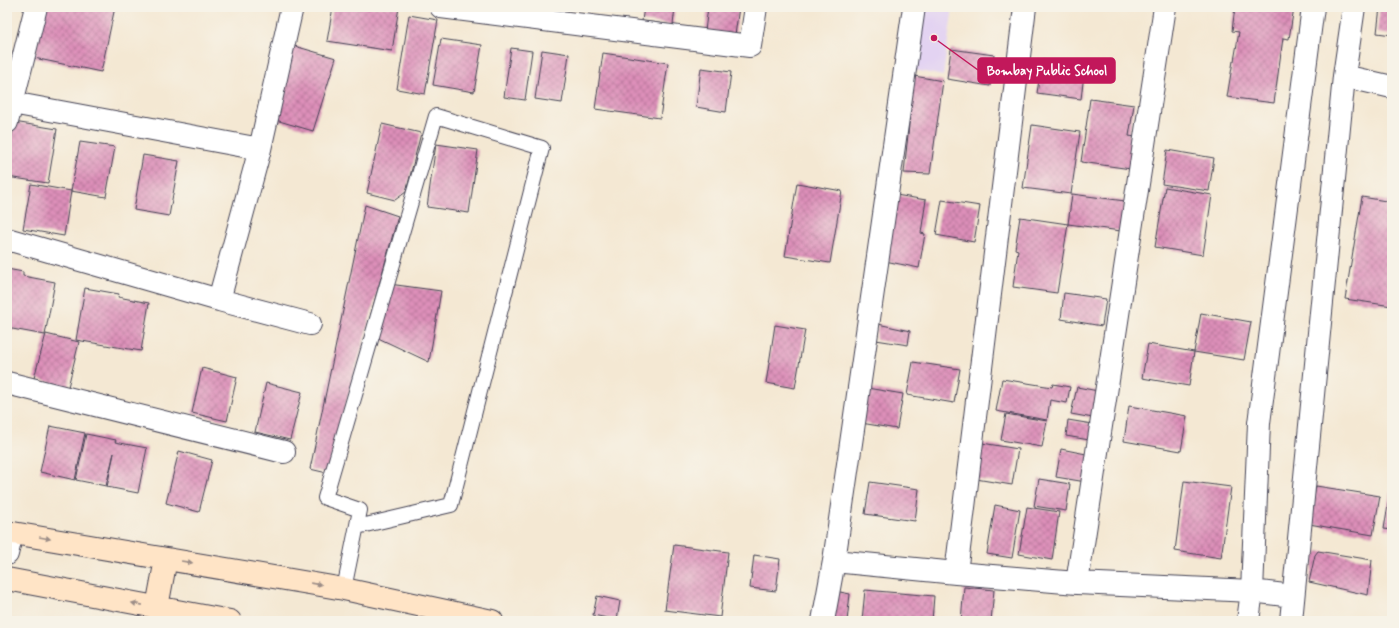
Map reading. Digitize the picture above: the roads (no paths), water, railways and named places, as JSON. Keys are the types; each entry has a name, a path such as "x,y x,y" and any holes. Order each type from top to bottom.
{"street":[{"path":"36,7 9,112 260,149"},
{"path":"219,300 260,149 292,7"},
{"path":"441,7 750,46 756,7"},
{"path":"823,621 834,560 914,7"},
{"path":"956,573 1025,7"},
{"path":"1077,582 1165,7"},
{"path":"1248,621 1252,591 1259,423 1313,7"},
{"path":"1291,621 1344,76 1354,7"},
{"path":"1344,76 1392,87"},
{"path":"7,239 219,300 310,324"},
{"path":"7,383 284,452"},
{"path":"7,554 9,532 344,588 492,621"},
{"path":"157,607 166,559"},
{"path":"834,560 956,573 1077,582 1252,591 1293,596"},
{"path":"7,579 230,621"}],"lane":[{"path":"344,588 356,527 360,510 325,498 436,116 542,148 451,505 356,527"}],"place":[{"name":"Bombay Public School","path":"934,38"}]}
